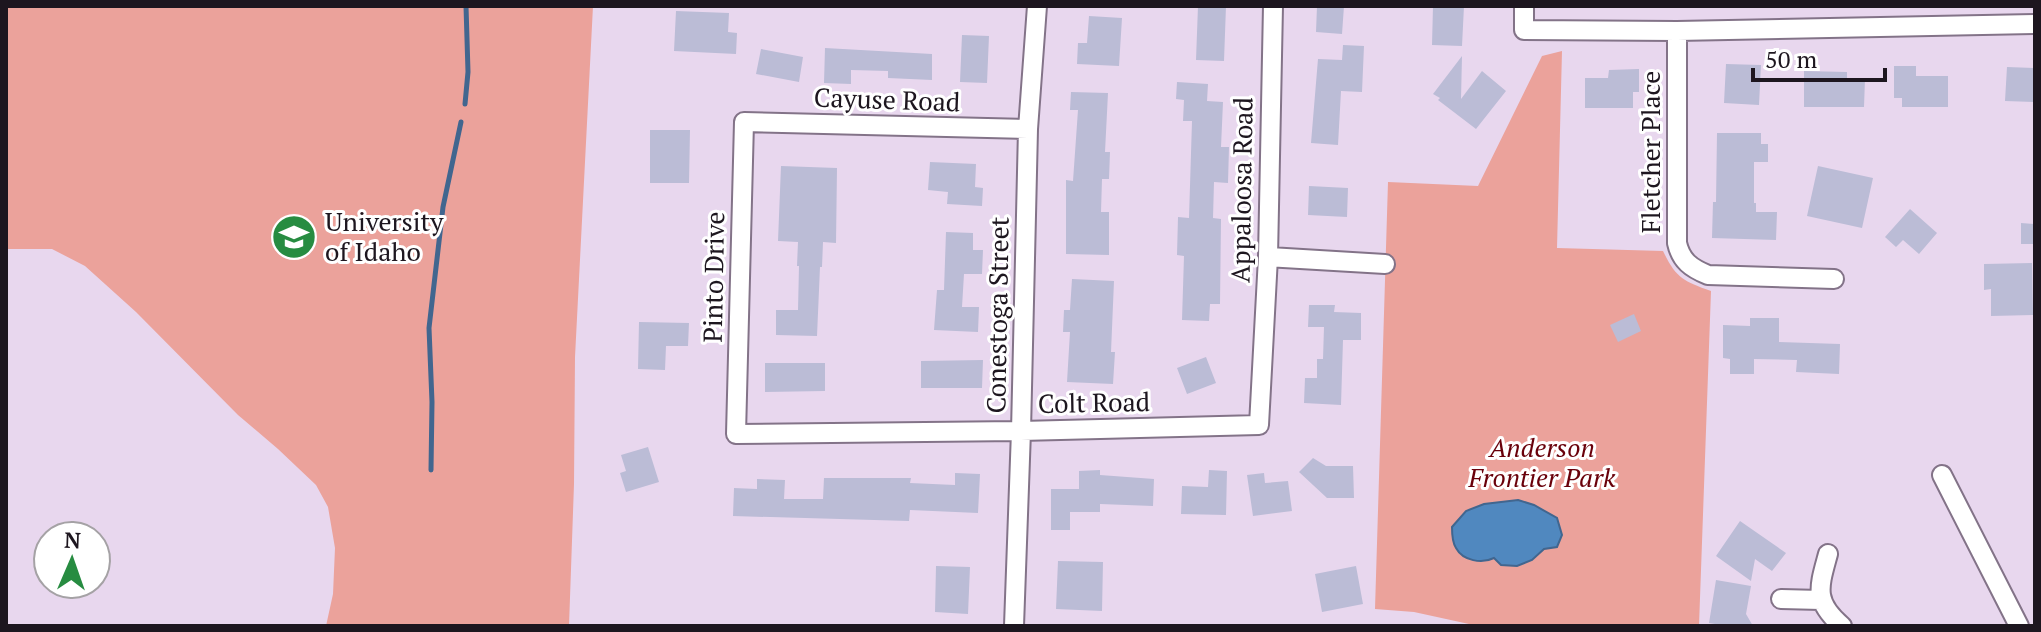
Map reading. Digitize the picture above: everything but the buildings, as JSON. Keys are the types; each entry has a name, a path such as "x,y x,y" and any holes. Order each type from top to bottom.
{"street":[{"name":"Conestoga Street","path":"1014,626 1028,129 1037,6"},
{"name":"Appaloosa Road","path":"1261,376 1268,257 1273,6"},
{"path":"1524,6 1524,30 1677,31 2035,24"},
{"name":"Fletcher Place","path":"1677,31 1677,243 1685,263 1708,275 1834,279"},
{"name":"Cayuse Road","path":"744,122 1028,129"},
{"name":"Pinto Drive","path":"736,434 744,122"},
{"path":"1268,257 1385,264"},
{"name":"Colt Road","path":"736,434 1259,425 1261,376"},
{"path":"1942,475 2018,626 2035,617"},
{"path":"1828,554 1821,600 1842,626"},
{"path":"1781,599 1821,600"}],"green space":[{"name":"University of Idaho","path":"6,6 593,6 575,357 569,626 326,626 333,594 335,548 328,507 316,485 238,415 136,312 85,266 52,249 6,249"},
{"name":"Anderson Frontier Park","path":"1562,51 1557,248 1663,251 1681,277 1711,291 1699,626 1470,626 1414,612 1375,609 1388,182 1478,186 1542,56"}],"water":[{"path":"1518,500 1557,518 1562,535 1557,547 1544,549 1532,560 1517,566 1501,565 1494,558 1473,560 1459,552 1452,527 1466,511 1484,504"}],"waterway":[{"path":"465,104 468,72 466,6"},
{"path":"431,470 429,328 443,207 461,122"}],"place":[{"name":"University of Idaho","path":"294,237"}]}
